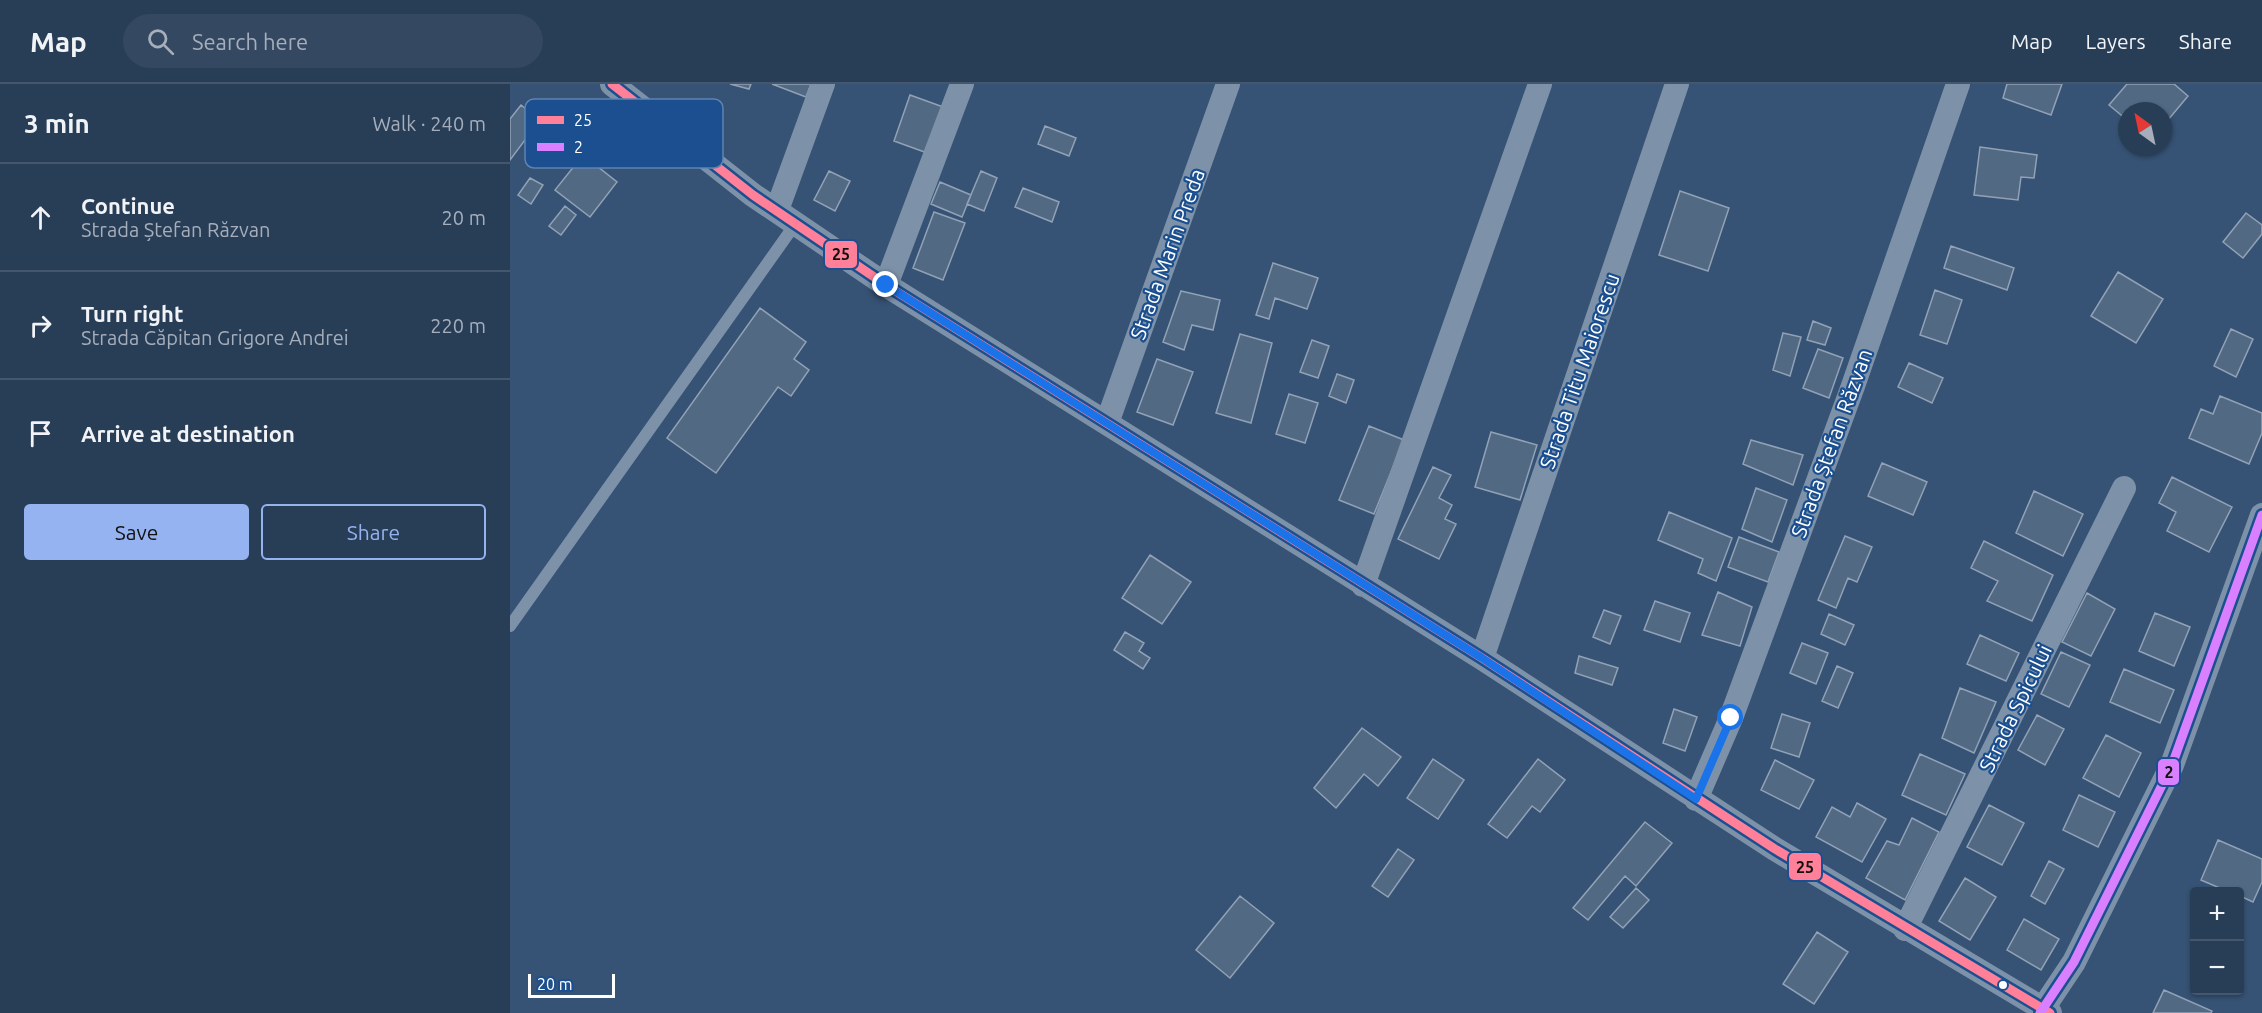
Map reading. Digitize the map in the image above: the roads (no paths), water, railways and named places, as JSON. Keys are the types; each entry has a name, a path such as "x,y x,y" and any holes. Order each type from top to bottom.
{"street":[{"path":"612,84 631,99"},
{"path":"786,216 822,84"},
{"path":"886,285 962,84"},
{"name":"Strada Marin Preda","path":"1107,423 1228,84"},
{"path":"1363,585 1540,84"},
{"name":"Strada Titu Maiorescu","path":"1482,658 1677,84"},
{"name":"Strada Ștefan Răzvan","path":"1696,799 1731,718 1849,397 1958,84"},
{"path":"719,168 886,285 1482,658 1696,799 2044,1012 2074,962 2172,765 2262,515"},
{"name":"Strada Spicului","path":"1905,928 2124,488"}],"lane":[{"path":"510,626 786,216"}]}
